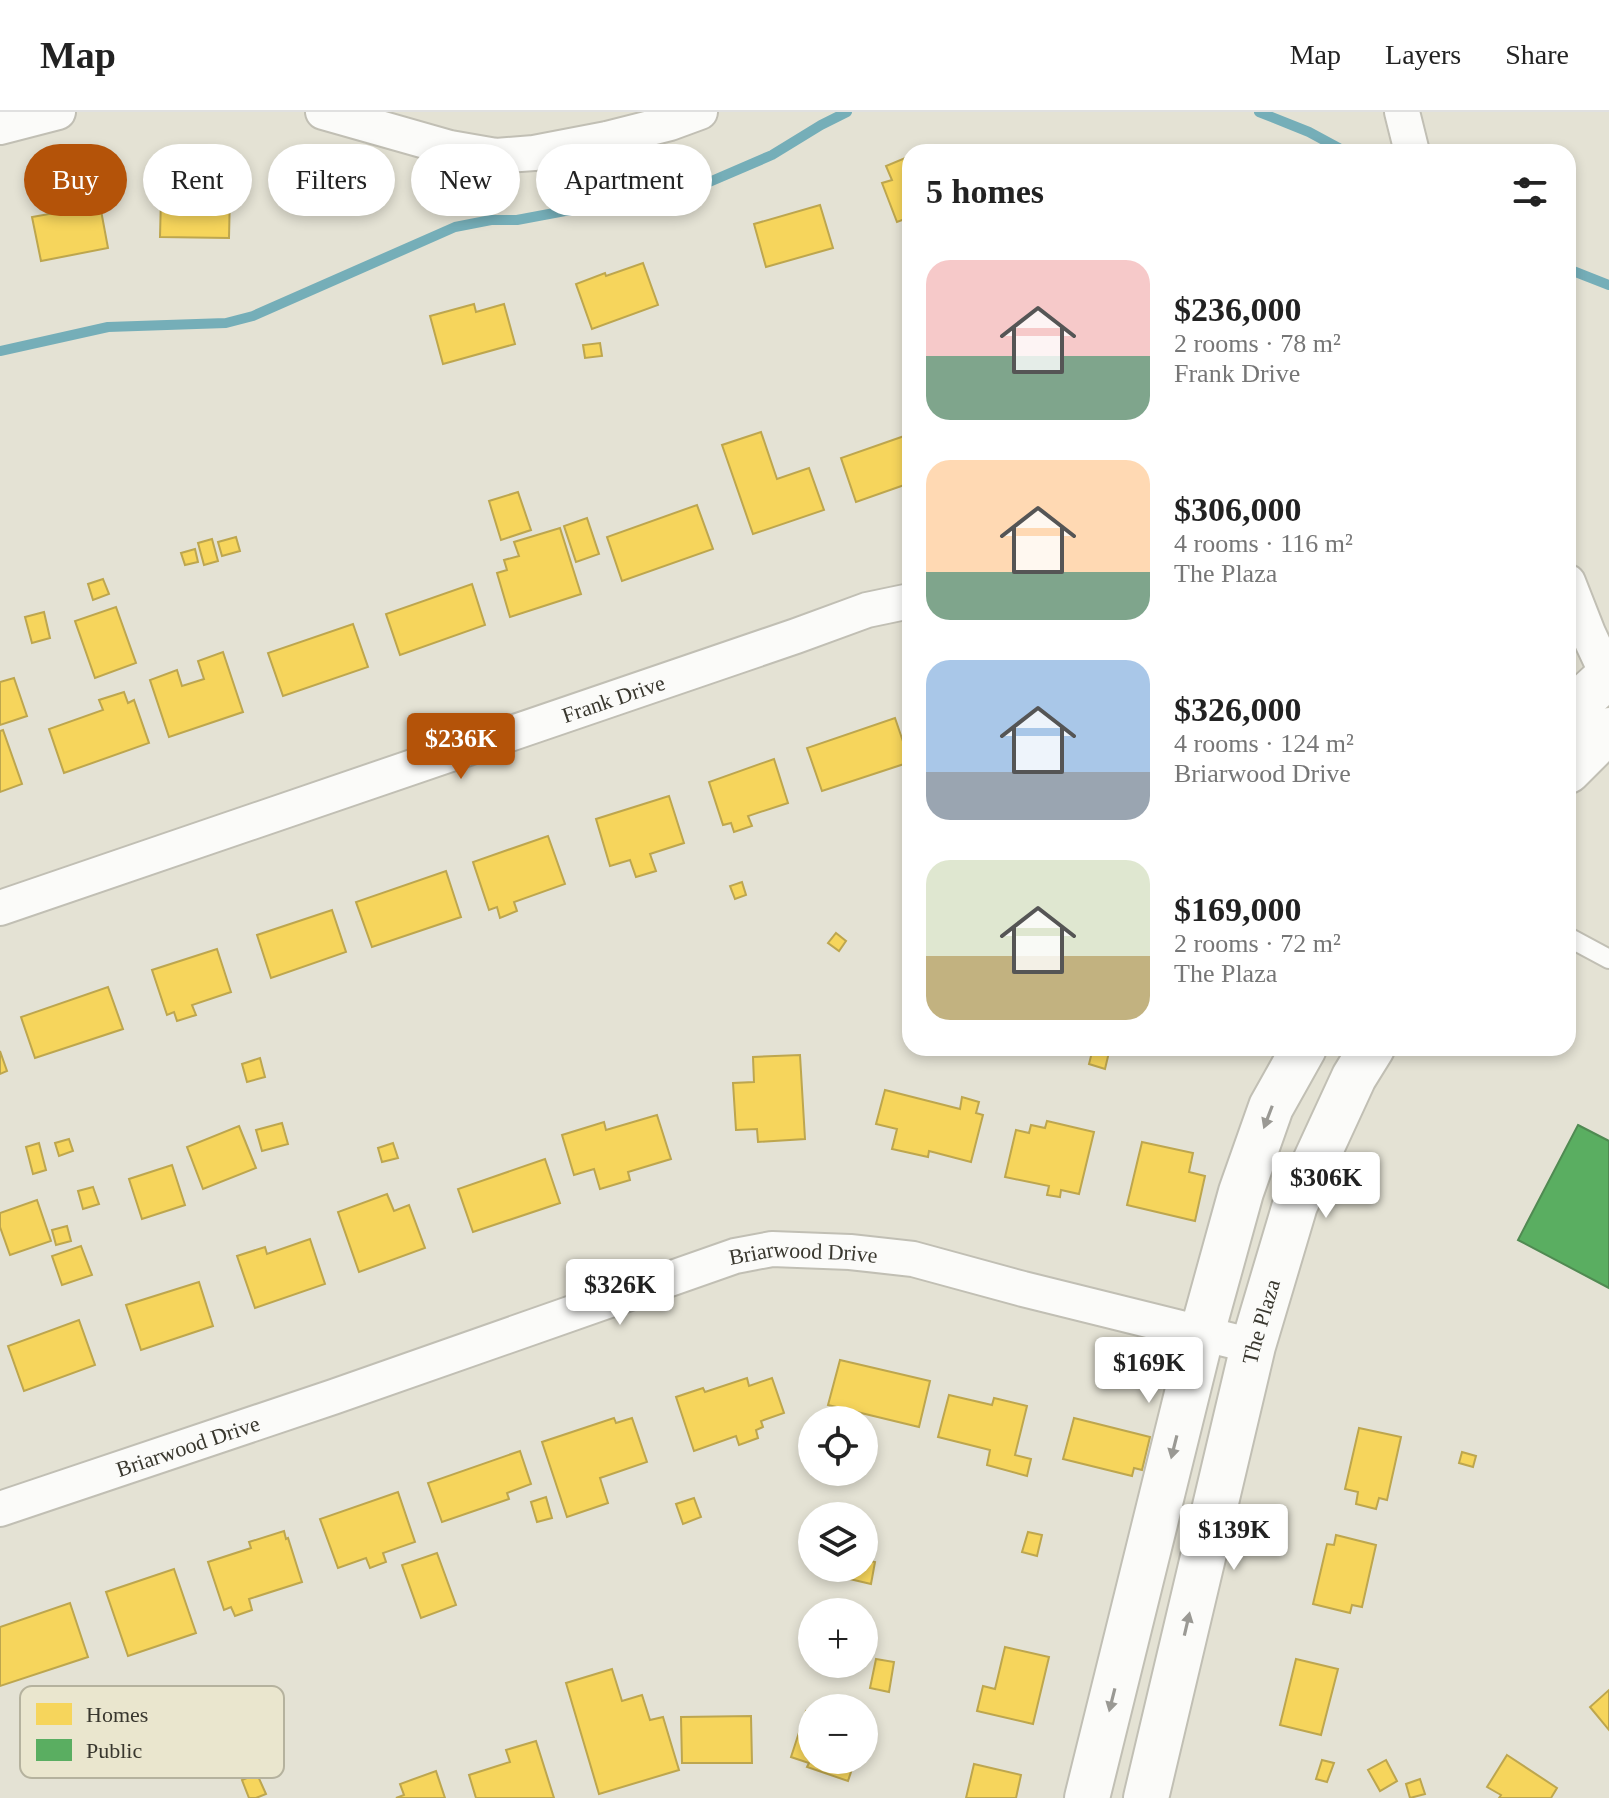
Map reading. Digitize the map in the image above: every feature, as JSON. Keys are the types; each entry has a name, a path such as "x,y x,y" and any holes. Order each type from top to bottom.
{"main road":[{"path":"1576,706 1609,676"},
{"path":"1576,763 1609,730"},
{"path":"1576,793 1609,763"},
{"path":"1087,1798 1202,1333 1241,1192 1271,1107 1300,1056"},
{"name":"The Plaza","path":"1146,1798 1253,1346 1295,1205 1354,1077 1367,1056"}],"street":[{"path":"0,127 58,112"},
{"path":"323,112 450,148 496,156 534,153 607,139 700,112"},
{"path":"1402,112 1410,144"},
{"path":"1576,602 1609,676"},
{"name":"Frank Drive","path":"0,908 867,610 902,603"},
{"name":"Briarwood Drive","path":"0,1509 333,1397 735,1256 772,1249 850,1252 913,1259 1253,1346"}],"lane":[{"path":"1576,941 1609,959"}],"building: Homes":[{"path":"902,159 902,220 897,222 882,183 892,180 886,166"},
{"path":"820,205 833,248 766,267 754,224"},
{"path":"102,216 108,248 41,261 32,217"},
{"path":"161,216 229,216 229,238 160,237"},
{"path":"643,263 658,305 592,329 576,284"},
{"path":"474,304 476,312 504,304 515,344 443,364 430,316"},
{"path":"600,343 602,356 585,358 583,345"},
{"path":"761,432 777,479 809,468 824,510 753,534 722,445"},
{"path":"902,437 902,486 856,502 841,458"},
{"path":"518,492 531,530 501,540 489,501"},
{"path":"697,505 713,549 622,581 607,537"},
{"path":"587,518 599,554 576,562 564,526"},
{"path":"560,528 581,594 510,617 497,573 507,570 504,560 519,556 514,542"},
{"path":"236,537 240,551 222,556 218,542"},
{"path":"212,539 218,561 204,565 198,543"},
{"path":"195,549 198,562 185,565 181,553"},
{"path":"103,579 109,594 93,600 88,584"},
{"path":"472,584 485,625 400,655 386,614"},
{"path":"116,607 136,663 95,678 75,621"},
{"path":"44,612 50,638 32,643 25,617"},
{"path":"353,624 368,667 283,696 268,653"},
{"path":"223,652 243,712 169,737 150,680 177,670 182,686 204,679 198,661"},
{"path":"14,678 27,716 0,725 0,682"},
{"path":"124,692 128,703 134,700 149,743 64,773 49,729 103,710 99,700"},
{"path":"895,718 902,739 902,765 822,791 807,748"},
{"path":"3,730 22,784 0,792 0,731"},
{"path":"774,759 788,803 748,816 752,826 734,832 731,823 723,825 709,782"},
{"path":"669,796 684,843 650,854 656,871 636,877 630,860 610,866 596,819"},
{"path":"548,836 565,884 514,902 517,911 500,918 497,907 489,910 473,862"},
{"path":"446,871 461,917 372,947 356,902"},
{"path":"742,882 746,895 735,899 730,886"},
{"path":"332,910 346,952 271,978 257,935"},
{"path":"836,933 846,941 839,951 828,943"},
{"path":"217,949 231,992 192,1005 196,1015 177,1021 174,1012 167,1015 152,970"},
{"path":"108,987 123,1029 35,1058 21,1017"},
{"path":"0,1051 7,1071 0,1074"},
{"path":"800,1055 805,1139 758,1142 757,1129 736,1130 733,1083 754,1082 753,1057"},
{"path":"1091,1056 1108,1056 1105,1069 1089,1064"},
{"path":"260,1058 265,1077 247,1082 242,1064"},
{"path":"885,1090 960,1109 962,1097 979,1102 976,1113 983,1115 971,1162 929,1151 928,1157 892,1149 897,1129 876,1124"},
{"path":"657,1115 671,1159 628,1172 630,1180 600,1189 594,1169 574,1175 562,1135 604,1122 606,1130"},
{"path":"1047,1121 1094,1132 1079,1194 1061,1190 1060,1197 1047,1195 1049,1186 1005,1177 1016,1130 1029,1133 1031,1125 1045,1128"},
{"path":"282,1123 288,1144 262,1151 256,1130"},
{"path":"239,1126 256,1168 203,1189 187,1147"},
{"path":"69,1139 73,1151 59,1156 55,1143"},
{"path":"1142,1142 1193,1153 1189,1172 1205,1176 1195,1221 1127,1205"},
{"path":"39,1143 46,1170 33,1174 26,1147"},
{"path":"393,1143 398,1158 382,1162 378,1148"},
{"path":"545,1159 560,1203 473,1232 458,1189"},
{"path":"172,1165 185,1205 142,1219 129,1179"},
{"path":"93,1187 99,1204 83,1209 78,1191"},
{"path":"387,1194 394,1211 409,1205 425,1248 359,1272 338,1212"},
{"path":"37,1200 51,1241 10,1255 0,1227 0,1213"},
{"path":"67,1226 71,1241 56,1245 52,1230"},
{"path":"310,1239 325,1284 255,1308 237,1256 265,1247 267,1254"},
{"path":"81,1246 92,1275 62,1285 52,1256"},
{"path":"199,1282 213,1326 141,1350 126,1305"},
{"path":"79,1320 95,1365 24,1391 8,1346"},
{"path":"840,1360 930,1381 919,1427 878,1417 878,1406 828,1405"},
{"path":"747,1378 749,1386 772,1378 784,1413 761,1421 763,1427 756,1430 758,1438 739,1445 736,1436 694,1451 676,1397 703,1388 705,1392"},
{"path":"949,1395 992,1405 994,1398 1027,1406 1015,1455 1031,1459 1027,1476 987,1465 990,1450 938,1437"},
{"path":"614,1418 616,1423 632,1418 647,1462 600,1478 608,1503 567,1517 542,1442"},
{"path":"1074,1418 1150,1437 1142,1470 1134,1468 1132,1476 1063,1459"},
{"path":"1359,1428 1401,1437 1387,1500 1379,1498 1376,1509 1356,1504 1358,1492 1345,1489"},
{"path":"520,1451 531,1484 507,1493 509,1499 442,1522 428,1483"},
{"path":"1462,1452 1476,1456 1473,1467 1459,1463"},
{"path":"398,1492 415,1542 383,1553 386,1562 370,1568 366,1558 338,1568 320,1519"},
{"path":"546,1497 552,1518 537,1522 531,1502"},
{"path":"694,1498 701,1517 683,1524 676,1504"},
{"path":"284,1531 302,1582 249,1599 252,1610 235,1616 231,1607 224,1610 208,1562 251,1548 249,1542"},
{"path":"1028,1532 1042,1535 1037,1556 1022,1552"},
{"path":"1336,1535 1376,1545 1362,1607 1352,1605 1350,1613 1313,1604 1327,1544 1334,1545"},
{"path":"437,1553 456,1605 421,1618 402,1565"},
{"path":"174,1569 196,1633 128,1656 106,1592"},
{"path":"70,1603 88,1657 0,1686 0,1627"},
{"path":"1005,1647 1049,1657 1033,1724 977,1711 983,1686 995,1689"},
{"path":"878,1659 894,1662 889,1692 870,1688 872,1678 878,1678"},
{"path":"1296,1659 1338,1669 1321,1735 1280,1725"},
{"path":"612,1669 622,1701 642,1695 650,1720 663,1717 679,1770 599,1794 566,1683"},
{"path":"1609,1690 1609,1730 1590,1707"},
{"path":"751,1716 752,1763 682,1763 681,1717"},
{"path":"798,1736 798,1759 791,1757"},
{"path":"536,1741 554,1798 476,1798 469,1775 510,1762 506,1750"},
{"path":"1507,1755 1557,1788 1551,1798 1499,1798 1501,1795 1487,1787"},
{"path":"1322,1760 1334,1763 1327,1782 1316,1779"},
{"path":"1386,1760 1397,1781 1380,1791 1368,1770"},
{"path":"974,1764 1021,1775 1016,1798 966,1798"},
{"path":"436,1771 445,1798 396,1798 404,1795 400,1784"},
{"path":"828,1774 850,1774 848,1781"},
{"path":"259,1778 266,1794 249,1798 242,1780"},
{"path":"1420,1779 1425,1794 1410,1798 1406,1784"}],"building: Public":[{"path":"1578,1125 1609,1141 1609,1288 1518,1240"}],"waterway":[{"path":"0,351 108,327 226,323 253,316 455,227 565,211 598,210 693,189 772,155 847,112"},
{"path":"1259,112 1331,144"},
{"path":"1576,272 1609,285"}]}
